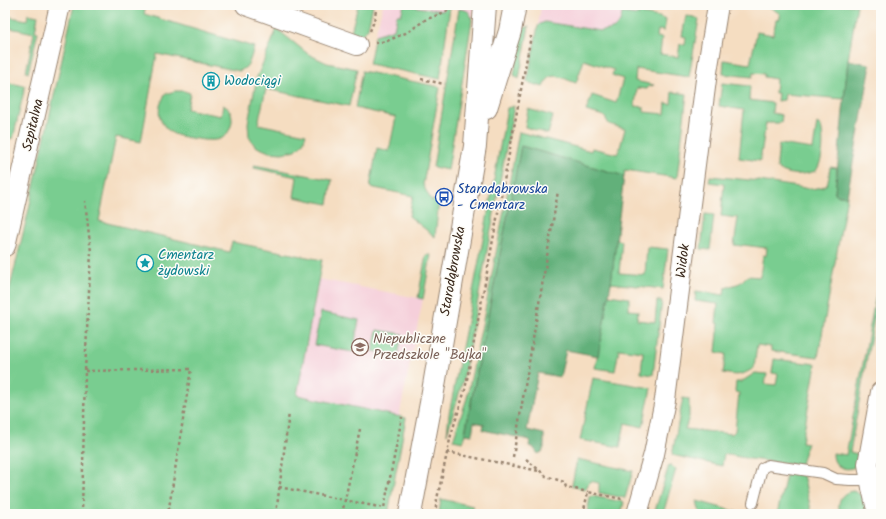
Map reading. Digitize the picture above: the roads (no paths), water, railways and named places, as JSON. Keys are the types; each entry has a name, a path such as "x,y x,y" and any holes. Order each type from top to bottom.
{"street":[{"name":"Szpitalna","path":"5,246 60,5"},
{"path":"246,5 356,45"},
{"name":"Starodąbrowska","path":"410,514 431,403 474,146 486,5"},
{"name":"Starodąbrowska","path":"474,146 510,31 515,5"},
{"name":"Widok","path":"631,507 654,454 665,400 707,72 718,5"},
{"path":"878,514 874,486 868,464 881,392"}],"lane":[{"path":"753,503 762,468 768,465 823,473 836,478 874,486"}],"place":[{"name":"Wodociągi","path":"211,81"},
{"name":"Starodąbrowska - Cmentarz","path":"444,197"},
{"name":"Cmentarz żydowski","path":"145,263"},
{"name":"Niepubliczne Przedszkole \"Bajka\"","path":"360,347"}]}
